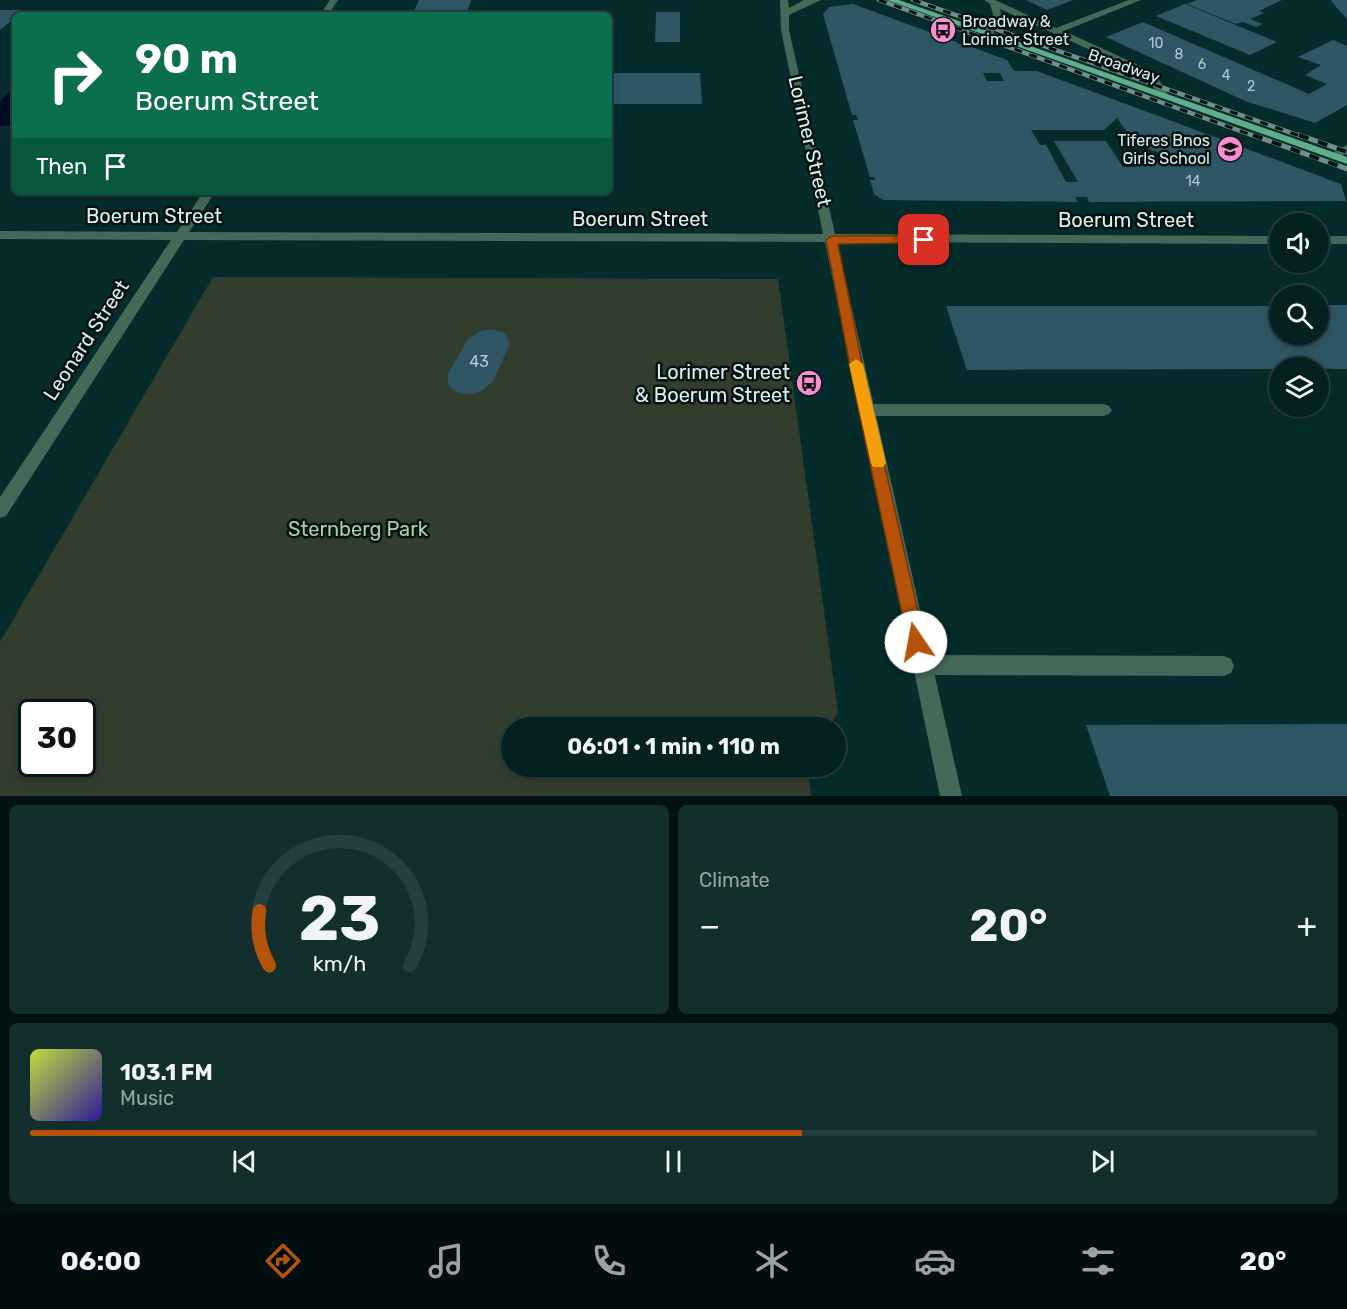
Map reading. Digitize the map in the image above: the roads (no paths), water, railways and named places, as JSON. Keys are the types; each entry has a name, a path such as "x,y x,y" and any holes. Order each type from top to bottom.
{"main road":[{"name":"Broadway","path":"891,0 1347,161"}],"street":[{"name":"Lorimer Street","path":"784,0 785,30 951,796"},
{"path":"784,14 817,0"},
{"path":"1056,31 1137,0"},
{"path":"988,34 997,14 991,2"},
{"path":"991,2 1144,72 1154,79 1164,96"},
{"path":"1334,156 1347,148"},
{"name":"Leonard Street","path":"0,511 207,195"},
{"name":"Boerum Street","path":"0,235 1269,240"},
{"path":"1329,240 1347,240"},
{"path":"867,410 1104,410"},
{"path":"921,665 1224,666"}],"water":[{"path":"12,90 12,126 0,126 0,101"}],"railway":[{"path":"879,0 1257,137"},
{"path":"913,0 1303,137"},
{"path":"1253,135 1347,169"},
{"path":"1299,135 1347,152"}],"place":[{"name":"Broadway & Lorimer Street","path":"943,30"},
{"name":"Tiferes Bnos Girls School","path":"1230,149"},
{"name":"Lorimer Street & Boerum Street","path":"809,383"}],"park label":[{"name":"Sternberg Park","path":"358,529"}]}
